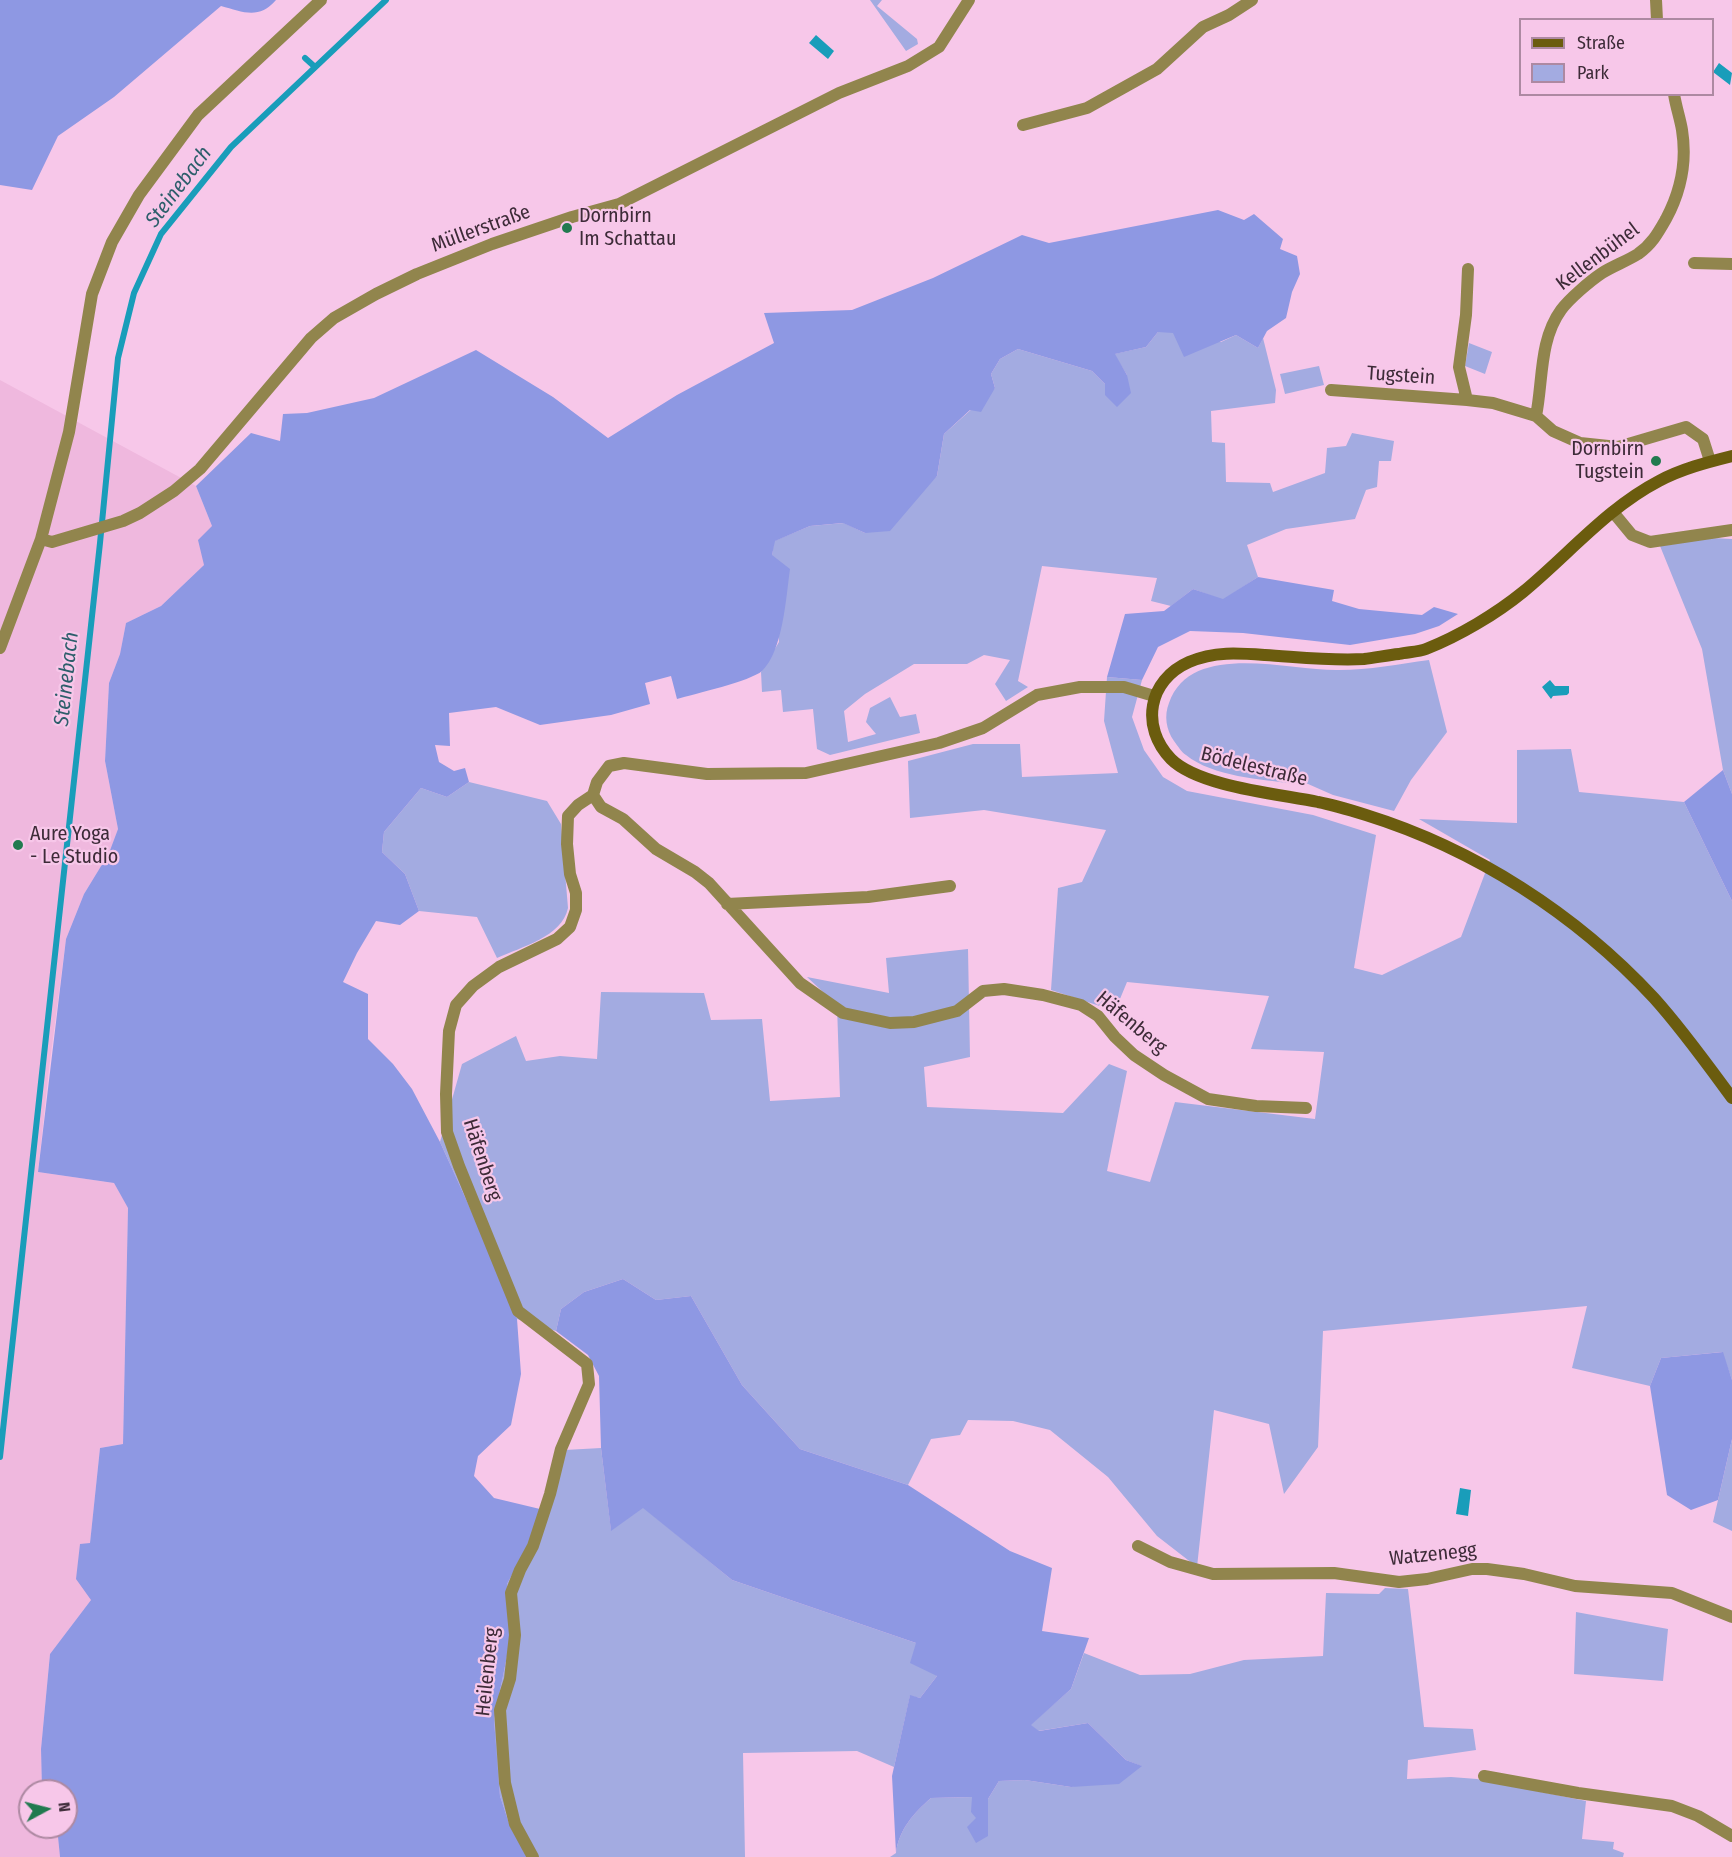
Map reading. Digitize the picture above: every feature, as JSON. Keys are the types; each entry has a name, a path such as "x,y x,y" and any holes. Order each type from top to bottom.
{"main road":[{"path":"1154,696 1167,676 1188,662 1220,652 1364,659 1424,650 1485,620 1522,593 1613,512 1659,480 1710,461 1732,456"},
{"name":"Bödelestraße","path":"1154,696 1152,724 1159,744 1173,761 1190,773 1234,786 1324,803 1411,831 1447,847 1524,890 1578,928 1629,974 1675,1023 1732,1098"}],"street":[{"path":"0,648 41,539 69,432 92,294 112,242 139,195 198,115 321,0"},
{"name":"Müllerstraße","path":"41,539 52,542 115,523 140,513 174,491 200,469 311,338 334,318 417,274 492,244 619,204 839,93 909,66 939,46 969,0"},
{"path":"1023,124 1087,108 1157,69 1203,27 1229,15 1252,0"},
{"path":"1656,0 1657,18"},
{"name":"Kellenbühel","path":"1536,416 1541,393 1542,364 1552,327 1562,308 1601,274 1638,254 1655,239 1670,212 1682,183 1683,159 1682,132 1674,96"},
{"path":"1694,263 1732,264"},
{"name":"Tugstein","path":"1467,400 1459,367 1466,315 1468,269"},
{"name":"Tugstein","path":"1331,390 1493,403 1536,416 1553,431 1580,443 1618,447 1686,427 1703,439 1710,461"},
{"path":"1613,512 1632,535 1650,542 1732,530"},
{"name":"Häfenberg","path":"550,1494 561,1449 589,1384 587,1364 518,1311 447,1132 446,1094 449,1031 456,1005 473,986 499,967 557,939 570,927 576,910 576,893 570,874 567,844 568,816 578,805 593,795 597,782 609,766 624,764 707,774 806,773 939,743 972,732 983,728 1037,695 1080,687 1124,687 1154,696"},
{"name":"Häfenberg","path":"593,795 601,807 623,819 656,849 702,877 800,983 843,1013 891,1023 914,1022 957,1011 983,991 1004,989 1043,995 1081,1005 1098,1016 1134,1055 1164,1075 1208,1098 1256,1106 1306,1108"},
{"path":"728,904 868,897 950,886"},
{"name":"Heilenberg","path":"533,1857 515,1824 505,1783 500,1710 510,1679 515,1635 511,1593 533,1546 550,1494"},
{"name":"Watzenegg","path":"1138,1546 1170,1562 1213,1575 1334,1573 1399,1582 1427,1579 1472,1569 1487,1569 1524,1574 1575,1586 1672,1593 1732,1617"},
{"path":"1484,1776 1578,1793 1672,1806 1698,1816 1732,1836"}],"shaded area":[{"path":"0,0 276,0 263,10 250,13 221,6 114,97 58,136 32,190 0,185"},
{"path":"816,35 834,51 828,59 809,43"},
{"path":"1719,63 1732,73 1730,85 1714,73"},
{"path":"1218,210 1244,220 1254,214 1283,239 1280,249 1297,256 1300,274 1292,292 1286,318 1267,331 1258,348 1236,335 1184,357 1173,333 1158,332 1146,347 1115,354 1127,375 1131,393 1117,407 1105,395 1105,384 1092,371 1018,349 1000,359 991,374 995,388 981,412 970,410 944,434 937,476 890,531 865,533 843,523 810,526 775,541 772,555 790,569 779,637 775,651 762,671 735,683 677,699 671,676 645,683 650,704 611,715 540,725 496,707 449,713 450,746 435,745 439,762 454,771 465,768 469,782 447,797 421,788 384,832 382,852 405,874 419,911 400,925 376,921 343,982 368,994 368,1039 393,1064 412,1089 440,1142 512,1300 517,1319 521,1374 511,1425 478,1456 474,1476 494,1498 540,1509 528,1546 507,1584 511,1637 494,1720 500,1796 509,1823 527,1857 60,1857 58,1839 78,1839 78,1779 42,1779 41,1749 50,1654 91,1600 76,1579 80,1544 90,1543 100,1448 123,1444 128,1208 114,1183 38,1172 66,939 84,894 109,853 118,829 105,761 109,683 120,654 126,623 161,606 204,565 198,540 212,526 196,486 251,433 280,441 283,414 307,413 374,398 476,350 553,397 608,438 677,395 774,343 764,313 852,310 933,278 1022,235 1049,243"},
{"path":"0,380 196,486 212,526 204,565 161,606 126,623 120,654 109,683 105,761 118,829 109,853 84,894 66,939 38,1172 114,1183 128,1207 123,1444 100,1448 90,1543 91,1600 50,1654 41,1749 42,1779 18,1779 18,1839 58,1839 60,1857 0,1857"},
{"path":"1258,577 1334,590 1332,601 1359,609 1422,615 1434,607 1458,614 1439,626 1415,634 1350,645 1243,633 1190,631 1158,647 1142,680 1107,677 1125,614 1164,611 1193,589 1223,599"},
{"path":"1550,680 1555,686 1569,686 1569,693 1553,696 1551,699 1542,687"},
{"path":"1723,770 1732,794 1732,901 1684,802"},
{"path":"623,1279 656,1300 691,1296 742,1385 800,1449 908,1485 1010,1551 1052,1568 1042,1631 1089,1638 1071,1689 1031,1725 1039,1731 1088,1723 1126,1760 1142,1766 1119,1784 1071,1787 1025,1780 999,1781 988,1799 988,1836 976,1843 967,1827 976,1818 971,1812 972,1797 931,1798 908,1822 900,1836 896,1853 892,1776 910,1695 920,1698 937,1676 910,1663 916,1643 732,1580 643,1508 611,1531 601,1448 599,1376 588,1355 556,1331 561,1309 584,1292"},
{"path":"1723,1352 1732,1380 1732,1439 1718,1500 1691,1510 1667,1495 1650,1386 1661,1358"},
{"path":"1460,1488 1471,1490 1468,1516 1456,1514"}],"green space":[{"path":"870,0 882,0 877,6 917,39 918,44 906,51"},
{"path":"1158,332 1173,332 1221,342 1236,335 1258,348 1263,338 1276,390 1275,403 1211,411 1212,442 1225,443 1226,482 1270,483 1273,492 1325,473 1327,448 1346,446 1352,433 1394,441 1391,461 1379,461 1377,487 1366,490 1355,519 1286,529 1247,545 1258,577 1223,600 1193,589 1171,606 1151,601 1157,578 1042,566 1018,681 1028,687 1006,701 995,684 1010,660 984,655 967,664 914,664 865,694 844,711 848,742 876,734 866,722 870,708 890,697 900,717 916,714 920,733 830,755 817,749 813,709 783,712 781,690 762,692 761,672 779,642 772,555 774,541 810,526 844,523 865,533 937,476 944,434 995,388 991,374 1000,359 1018,349 1092,371 1105,384 1127,375 1114,354 1146,347"},
{"path":"1469,343 1492,352 1485,374 1465,366"},
{"path":"1319,366 1324,385 1285,394 1280,374"},
{"path":"1712,538 1732,539 1732,794 1723,770 1702,649 1660,546"},
{"path":"1429,660 1447,732 1411,780 1394,811 1333,795 1299,780 1295,784 1223,773 1197,762 1183,752 1171,737 1168,727 1167,708 1181,684 1198,671 1219,665 1244,663 1350,670"},
{"path":"1107,677 1142,680 1132,717 1144,750 1163,777 1187,791 1313,815 1376,835 1354,968 1382,975 1461,937 1490,860 1419,819 1517,823 1517,750 1571,749 1579,792 1684,802 1732,901 1732,1380 1722,1352 1661,1358 1650,1386 1572,1368 1587,1306 1323,1331 1318,1447 1284,1494 1269,1424 1214,1410 1197,1567 1157,1536 1108,1477 1050,1430 1013,1421 968,1420 960,1435 931,1439 908,1485 800,1449 742,1385 691,1296 656,1300 623,1279 584,1292 561,1309 556,1331 517,1319 512,1300 440,1142 462,1064 516,1036 526,1061 560,1056 597,1059 601,992 704,993 711,1020 762,1019 770,1101 840,1097 837,1005 807,977 889,993 886,958 968,949 970,1057 924,1067 927,1107 1063,1113 1109,1064 1127,1071 1107,1171 1150,1182 1175,1102 1315,1119 1324,1052 1251,1049 1269,996 1127,982 1115,1011 1051,990 1058,888 1082,882 1106,830 984,810 910,818 908,761 973,744 1020,744 1022,777 1118,773 1104,721"},
{"path":"469,782 547,801 561,824 568,908 564,918 549,934 539,940 497,958 477,917 419,911 405,874 382,852 384,832 421,788 447,797"},
{"path":"1732,1439 1732,1531 1713,1522"},
{"path":"601,1448 611,1530 643,1507 732,1580 916,1643 937,1676 920,1698 910,1696 894,1767 857,1751 743,1753 745,1857 527,1857 509,1823 500,1796 494,1720 511,1637 507,1584 528,1546 565,1450"},
{"path":"1385,1588 1408,1589 1424,1727 1473,1729 1476,1750 1408,1760 1407,1779 1451,1777 1477,1779 1586,1801 1582,1839 1614,1842 1613,1849 1624,1853 1623,1857 890,1857 896,1853 900,1836 908,1822 931,1798 972,1797 977,1818 988,1836 988,1799 999,1781 1025,1780 1071,1787 1141,1766 1126,1760 1088,1723 1038,1731 1030,1725 1071,1689 1084,1653 1140,1675 1190,1674 1244,1660 1323,1656 1326,1593 1379,1594"},
{"path":"1576,1612 1668,1629 1663,1681 1574,1674"}],"waterway":[{"name":"Steinebach","path":"0,1457 100,543 118,358 134,293 161,234 231,147 386,0"},
{"path":"305,58 315,67"}],"place":[{"name":"Dornbirn Im Schattau","path":"567,228"},
{"name":"Dornbirn Tugstein","path":"1656,461"},
{"name":"Aure Yoga - Le Studio","path":"18,845"}]}
